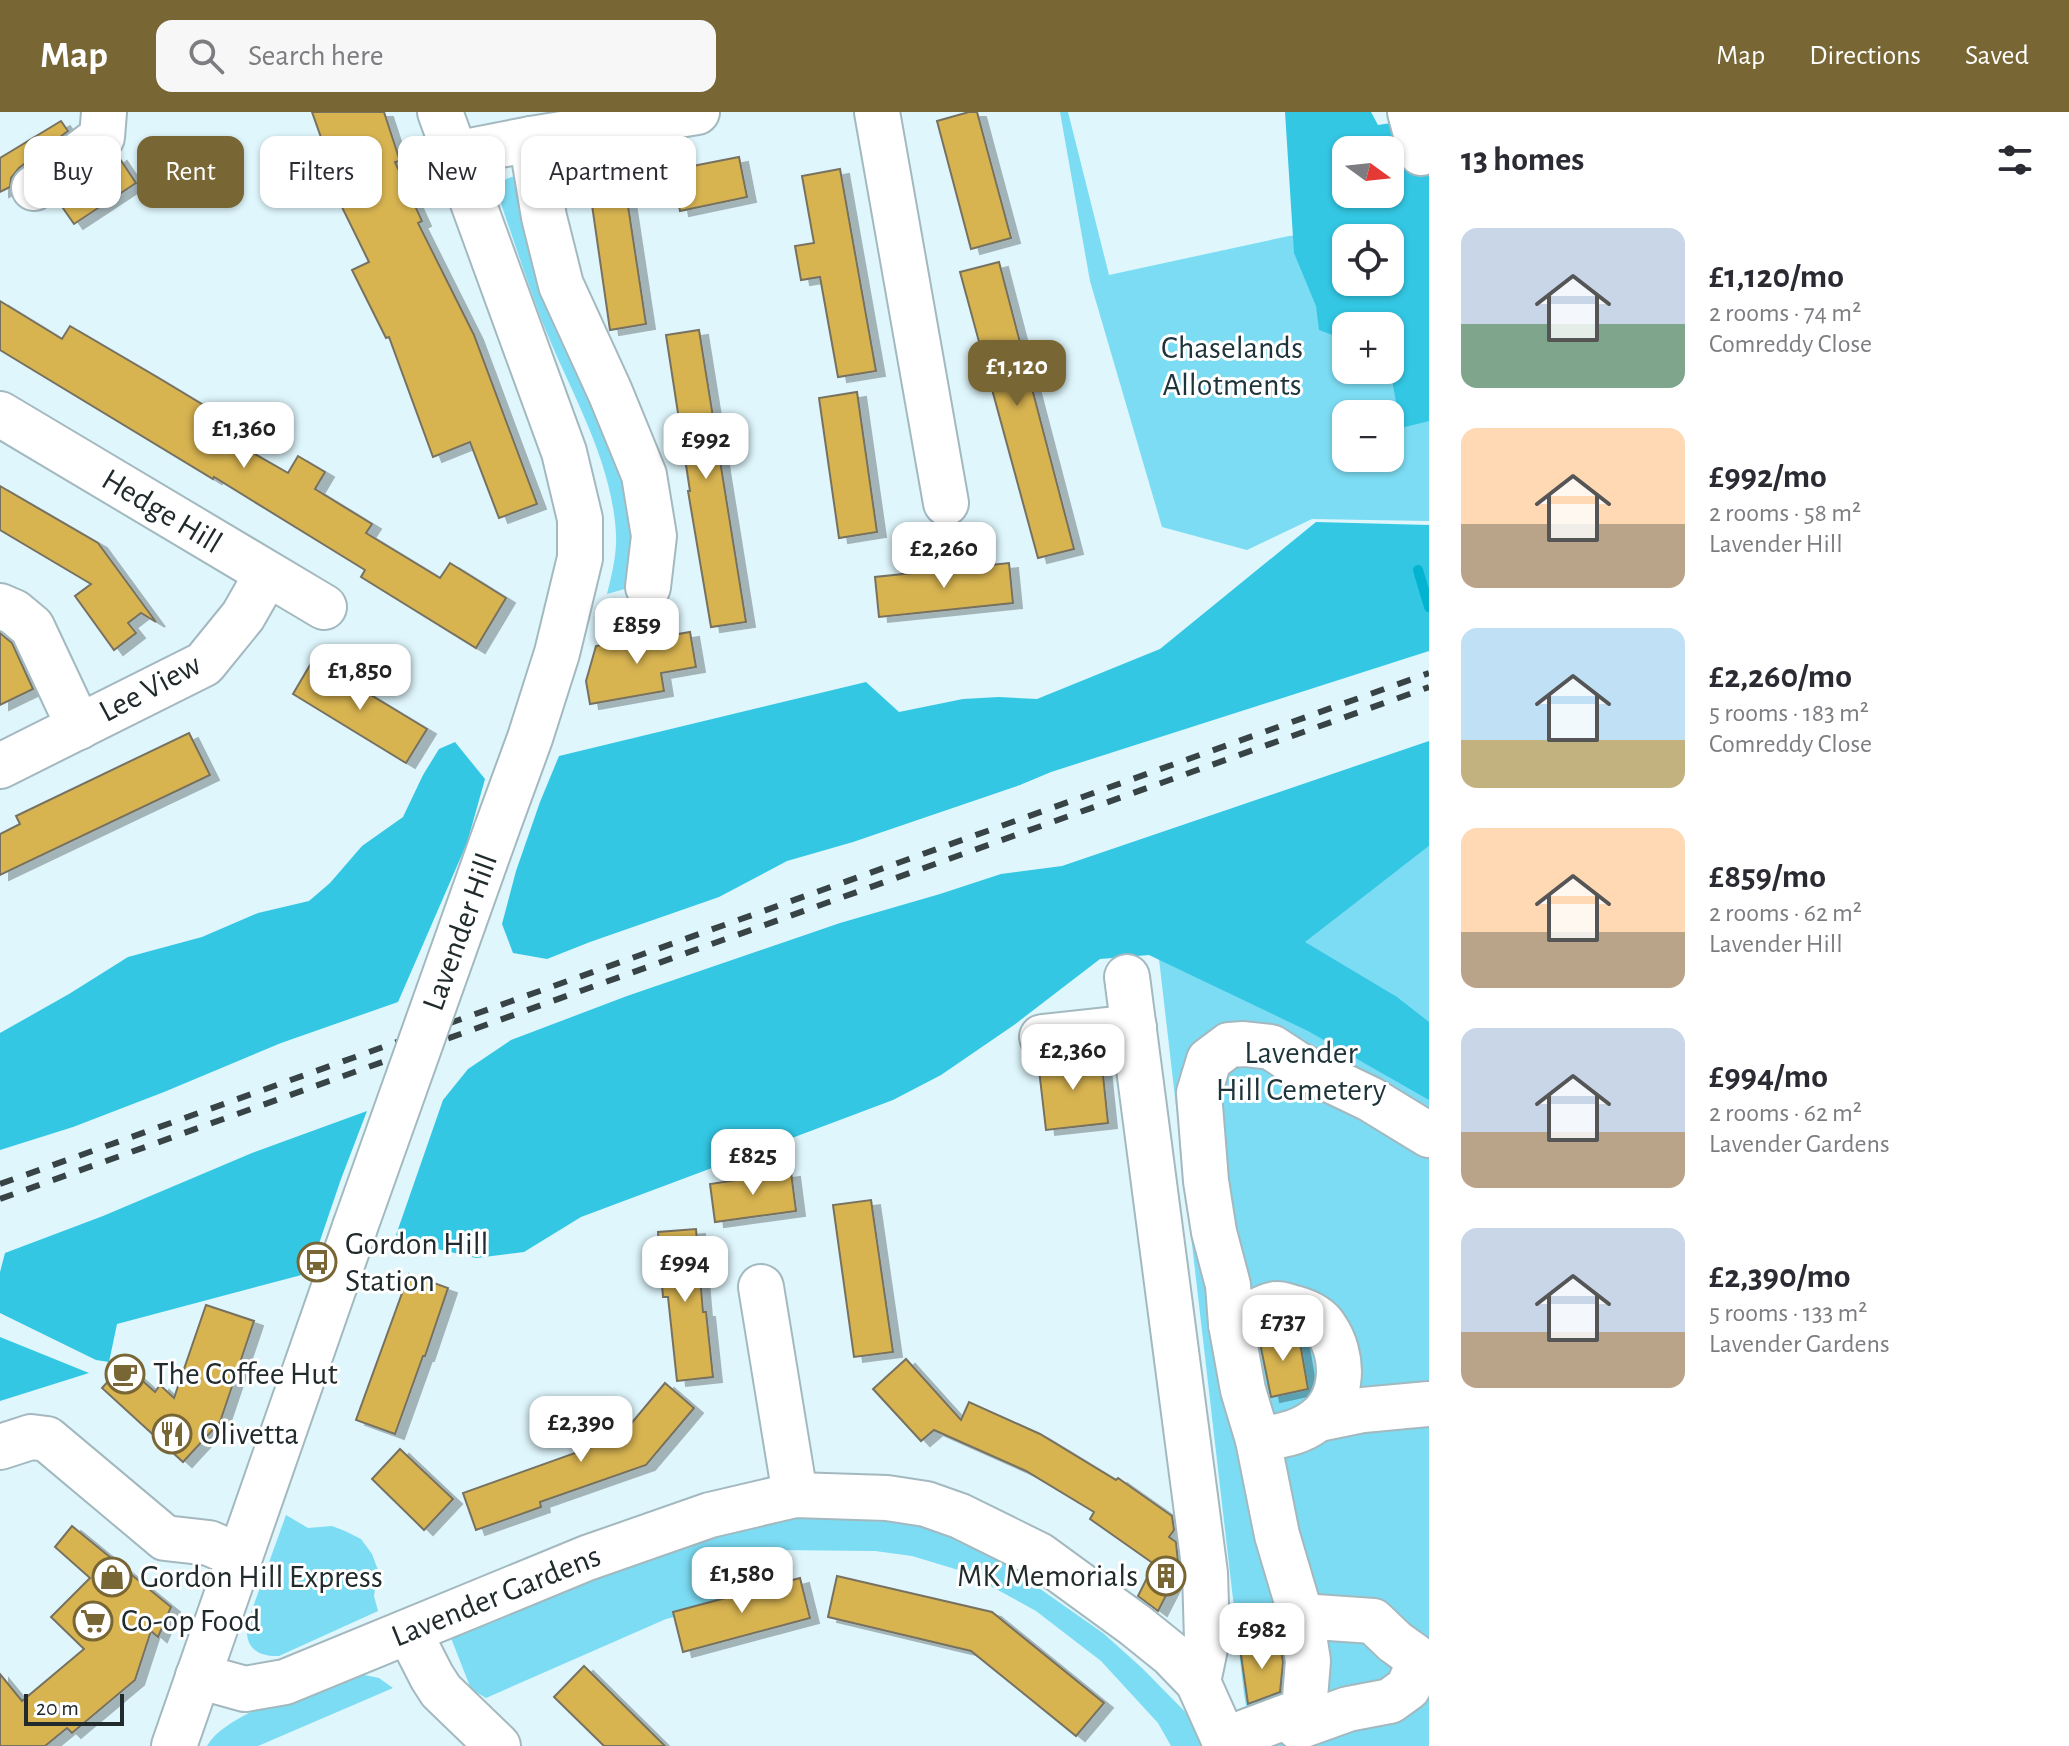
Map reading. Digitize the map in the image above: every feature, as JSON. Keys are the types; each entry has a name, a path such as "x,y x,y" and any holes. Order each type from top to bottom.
{"street":[{"path":"102,136 104,112"},
{"name":"Lavender Hill","path":"440,112 448,136"},
{"path":"549,136 697,112"},
{"path":"877,112 946,503"},
{"path":"1410,112 1421,153"},
{"name":"Lavender Hill","path":"174,1746 530,738 563,629 580,558 580,519 564,452 474,208"},
{"path":"542,208 561,285 644,475 654,536 648,587"},
{"name":"Hedge Hill","path":"0,414 324,607"},
{"name":"Lee View","path":"0,766 204,664 243,616 267,574"},
{"path":"0,606 14,612 32,627 79,727"},
{"path":"1127,977 1205,1573 1207,1639 1198,1682 1224,1743 1300,1728 1348,1709 1390,1701 1408,1688 1425,1659 1395,1642 1373,1621 1301,1616"},
{"path":"1042,1037 1134,1027"},
{"path":"1300,1728 1308,1661 1301,1616 1277,1535 1258,1440 1243,1390 1231,1324 1228,1285 1212,1219 1199,1118 1199,1093 1209,1060 1229,1045 1271,1047 1310,1071 1370,1099 1429,1135"},
{"path":"761,1287 795,1495"},
{"path":"1231,1324 1277,1304 1304,1311 1325,1325 1340,1366 1339,1385 1319,1419"},
{"path":"1258,1440 1288,1435 1319,1419 1363,1410 1429,1404"},
{"path":"0,1447 31,1437 47,1439 165,1538 209,1543 239,1556"},
{"name":"Lavender Gardens","path":"198,1676 245,1689 285,1682 587,1558 710,1515 795,1495 887,1498 926,1504 960,1516 1039,1555 1135,1625 1171,1654 1198,1682"},
{"path":"409,1632 441,1691 498,1746"}],"green space":[{"name":"Chaselands Allotments","path":"1060,112 1068,112 1109,275 1289,236 1332,232 1332,296 1404,296 1404,225 1429,223 1429,521 1312,519 1247,550 1162,527 1090,281"},
{"path":"521,174 521,208 533,208 636,500 632,587 607,594 616,542 607,478 588,425 542,321 503,208 505,179"},
{"name":"Lavender Hill Cemetery","path":"1429,846 1429,1746 1253,1746 1244,1694 1150,881 1304,942"},
{"path":"286,1515 308,1528 332,1526 361,1539 372,1554 378,1570 374,1596 378,1611 279,1656 271,1656 253,1648 247,1637 247,1629"},
{"path":"776,1519 852,1519 913,1524 948,1532 989,1553 1103,1633 1203,1730 1206,1746 1171,1746 1158,1723 1101,1661 1036,1611 965,1572 912,1556 875,1551 775,1550 788,1587 666,1619 486,1698 471,1689 451,1638 458,1626 691,1540"},
{"path":"355,1673 379,1678 393,1688 258,1746 207,1746 218,1733 253,1711"}],"shaded area":[{"path":"1285,112 1371,112 1378,125 1404,121 1429,175 1429,421 1404,427 1404,400 1396,400 1393,384 1404,384 1404,312 1332,312 1332,335 1319,330 1316,306 1294,253"},
{"path":"1316,522 1429,525 1429,651 1051,772 853,842 787,861 719,897 547,959 513,953 502,924 516,871 559,756 866,682 899,712 963,699 1037,699 1160,649"},
{"path":"1429,741 1429,846 1305,942 1397,997 1429,1022 1429,1100 1308,1031 1149,955 1100,959 1014,1025 941,1075 893,1100 581,1217 524,1252 476,1258 412,1243 396,1235 443,1100 468,1069 511,1040 627,996 840,923 1001,874 1062,866"},
{"path":"455,742 485,779 467,843 398,1002 281,1043 73,1127 0,1150 0,1033 128,957 202,937 258,913 309,901 330,883 362,846 403,817 439,749"},
{"path":"367,1111 309,1273 117,1324 109,1362 96,1360 0,1313 0,1272 5,1253 103,1216 252,1153"},
{"path":"0,1337 89,1373 0,1401"}],"building":[{"path":"312,112 384,112 398,155 398,161 395,162 398,169 398,208 416,208 422,221 418,223 474,335 537,504 499,518 470,442 433,457 389,337 386,338 352,270 369,262 342,208 382,208 382,136 321,136"},
{"path":"977,112 1011,238 971,249 937,121"},
{"path":"61,121 68,131 61,136 36,136"},
{"path":"24,143 24,164 11,178 10,187 0,192 0,158"},
{"path":"739,157 747,197 696,208 696,165"},
{"path":"121,160 136,183 121,193"},
{"path":"840,169 876,371 838,377 820,277 801,280 795,246 814,243 802,176"},
{"path":"63,208 98,208 74,224"},
{"path":"592,208 628,208 646,324 610,330"},
{"path":"999,262 1074,549 1038,558 960,272"},
{"path":"0,301 62,339 70,326 157,377 215,412 206,426 288,473 298,456 325,472 315,489 372,524 366,533 440,578 450,563 506,598 476,648 361,577 365,570 0,350"},
{"path":"699,330 746,622 711,627 666,335"},
{"path":"857,392 877,532 839,538 819,398"},
{"path":"0,486 98,543 156,622 141,613 128,623 136,633 114,650 75,596 91,584 0,530"},
{"path":"1009,563 1013,603 879,617 875,577"},
{"path":"690,632 696,667 661,673 664,691 590,704 586,681 596,646"},
{"path":"0,633 12,643 33,689 0,705"},
{"path":"313,660 427,729 406,763 293,694"},
{"path":"189,733 210,775 0,875 0,834 20,824 16,816"},
{"path":"1101,1056 1108,1123 1046,1130 1038,1061"},
{"path":"791,1172 796,1211 715,1222 710,1184"},
{"path":"871,1200 893,1352 854,1357 833,1205"},
{"path":"696,1229 703,1312 706,1312 713,1377 677,1381 668,1297 663,1297 658,1232"},
{"path":"409,1274 448,1288 395,1434 356,1420"},
{"path":"206,1305 254,1321 220,1422 183,1462 102,1388 124,1364 155,1392 160,1385 174,1398"},
{"path":"1282,1331 1299,1337 1308,1389 1271,1397 1259,1338"},
{"path":"906,1359 961,1420 969,1402 1040,1434 1116,1480 1118,1478 1172,1516 1174,1530 1169,1537 1176,1542 1180,1583 1174,1580 1158,1611 1138,1596 1154,1564 1090,1519 1094,1512 1026,1471 934,1430 921,1441 873,1389"},
{"path":"665,1383 694,1408 646,1465 540,1502 541,1507 476,1530 463,1493 620,1437"},
{"path":"400,1449 453,1499 424,1530 372,1479"},
{"path":"72,1526 171,1607 158,1637 151,1631 135,1680 72,1733 67,1728 45,1746 0,1746 0,1674 22,1701 84,1649 51,1617 90,1578 55,1547"},
{"path":"837,1576 992,1612 1104,1703 1076,1736 971,1651 828,1617"},
{"path":"800,1578 810,1618 683,1652 673,1612"},
{"path":"1280,1643 1283,1662 1280,1692 1248,1704 1240,1648"},
{"path":"584,1666 665,1746 604,1746 554,1697"}],"waterway":[{"path":"1418,570 1429,607"}],"railway":[{"path":"0,1184 1429,673"},
{"path":"0,1199 1429,687"}],"place":[{"name":"Gordon Hill Station","path":"317,1262"},
{"name":"The Coffee Hut","path":"125,1374"},
{"name":"Olivetta","path":"172,1434"},
{"name":"MK Memorials","path":"1166,1576"},
{"name":"Gordon Hill Express","path":"112,1577"},
{"name":"Co-op Food","path":"93,1621"}]}
